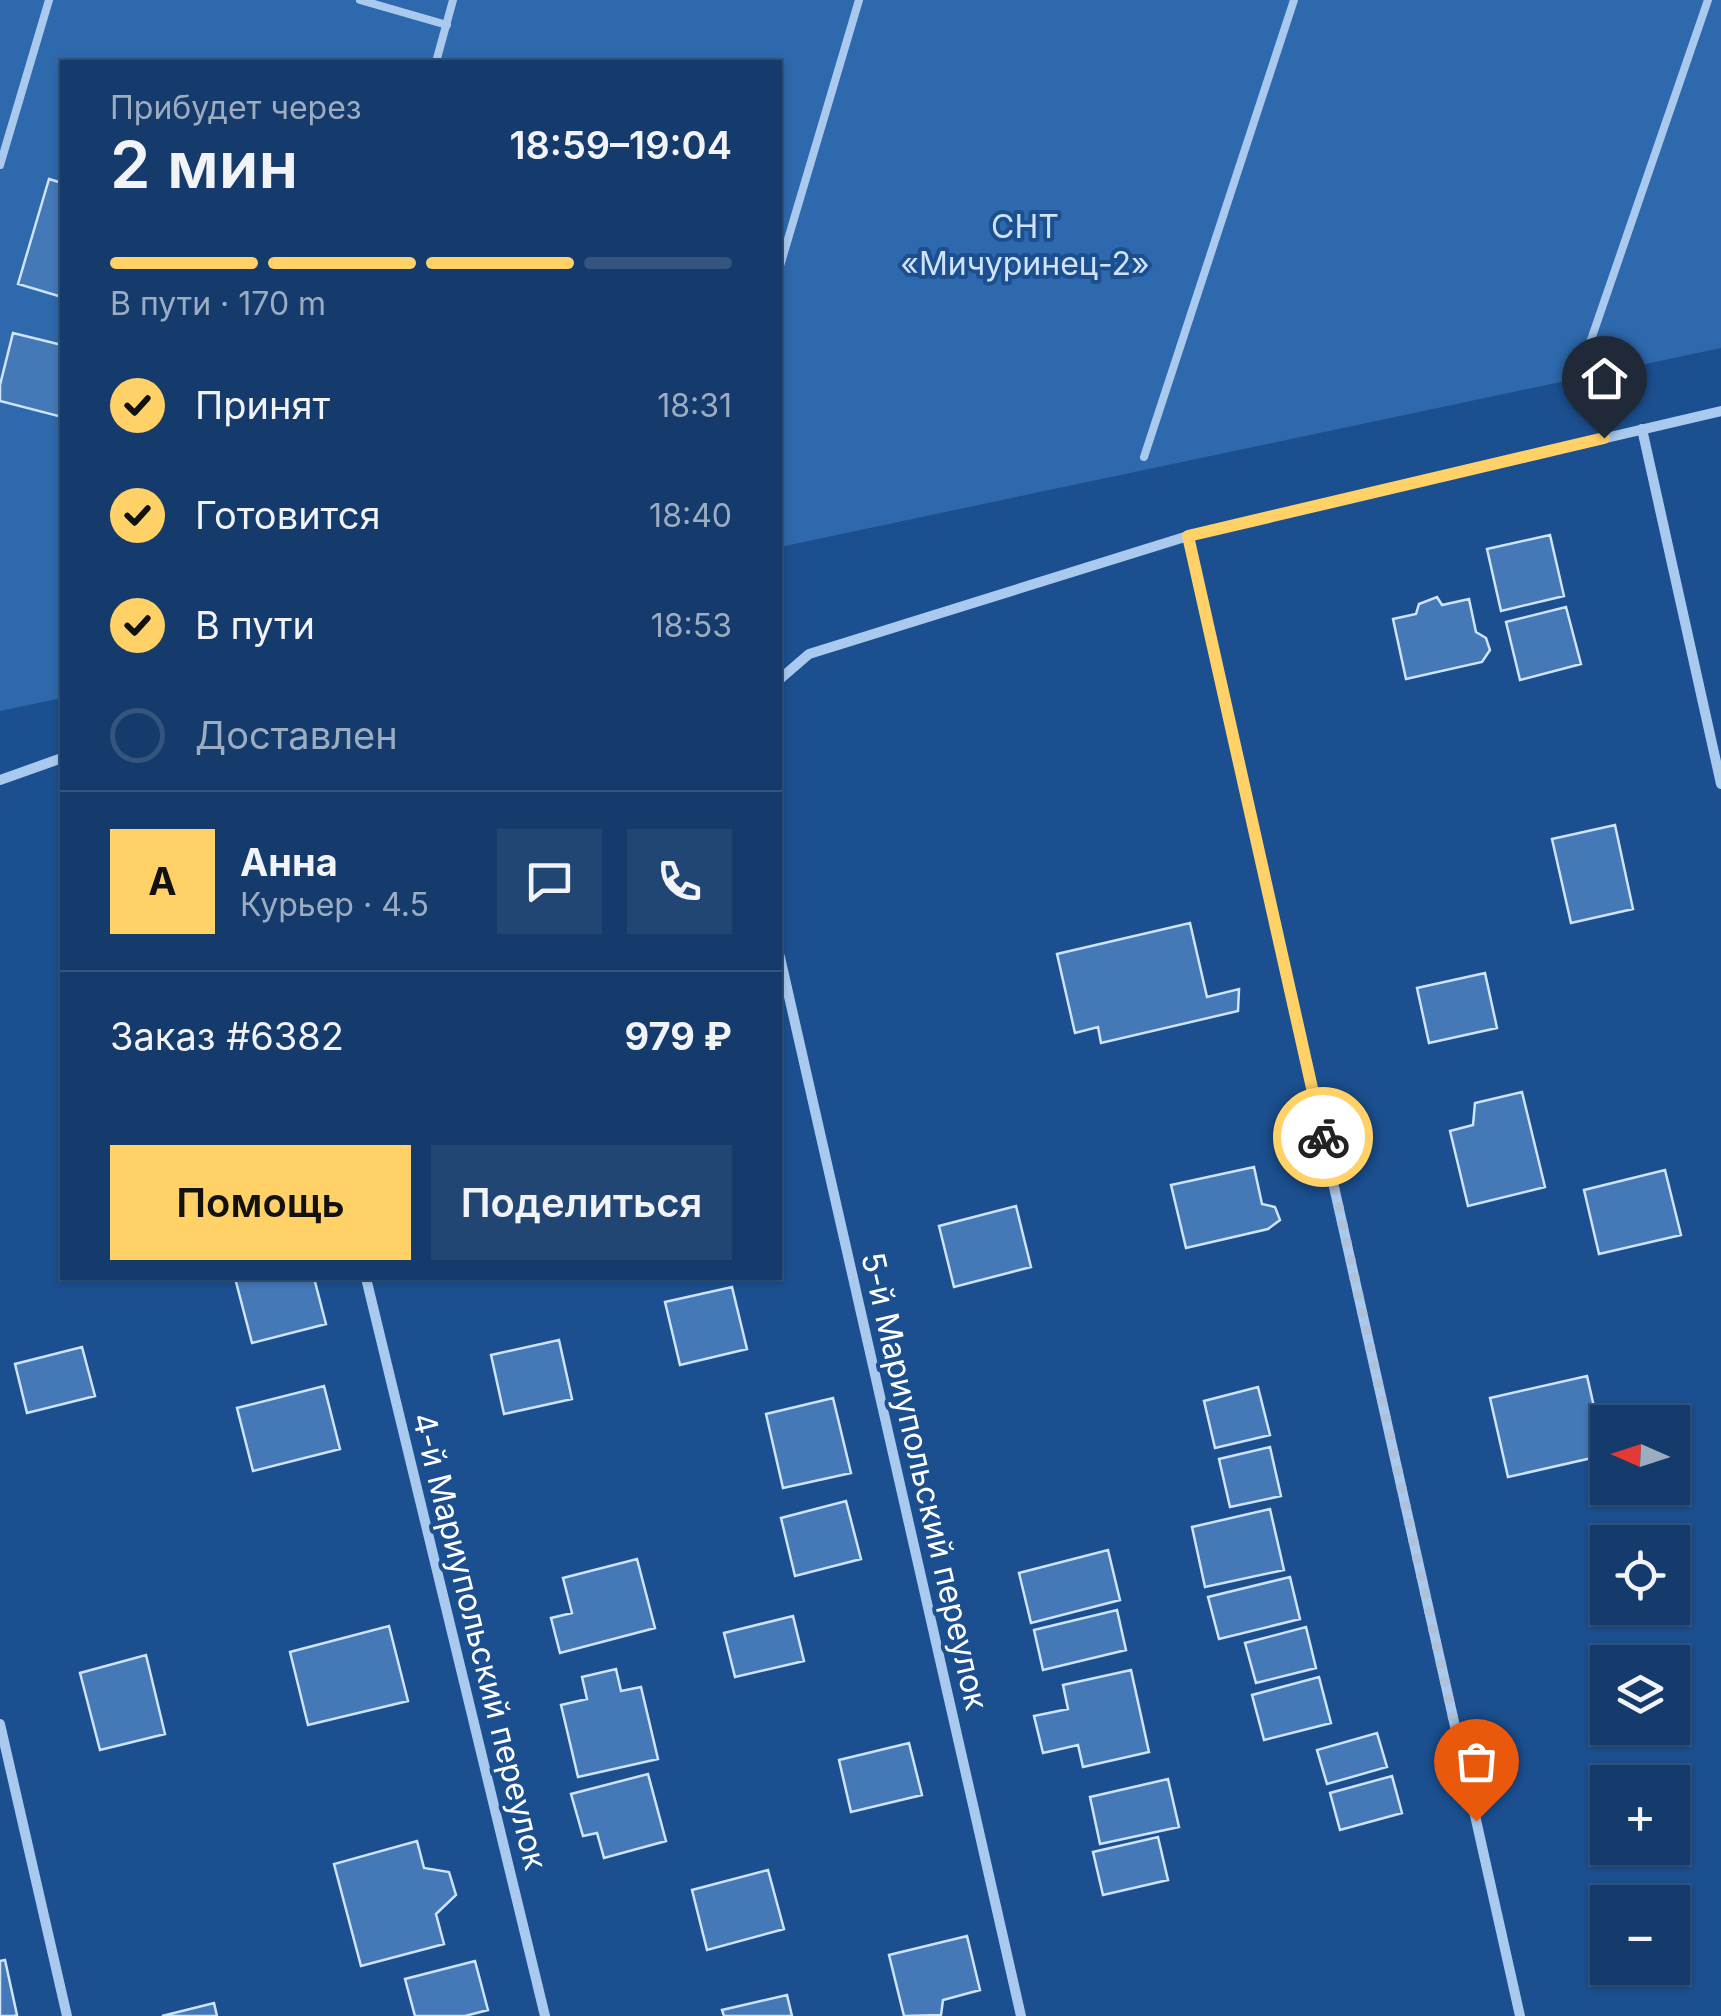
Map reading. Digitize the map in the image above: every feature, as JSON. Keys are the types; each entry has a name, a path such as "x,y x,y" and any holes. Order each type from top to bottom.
{"street":[{"path":"782,676 809,654 1188,536 1721,412"},
{"path":"1642,429 1721,784"},
{"path":"1188,536 1520,2016"},
{"path":"0,780 60,759"},
{"name":"5-й Мариупольский переулок","path":"782,966 1021,2016"},
{"name":"4-й Мариупольский переулок","path":"366,1280 546,2016"},
{"path":"0,1724 67,2016"}],"lane":[{"path":"0,165 49,0"},
{"path":"360,0 446,24"},
{"path":"437,60 454,0"},
{"path":"782,259 858,0"},
{"path":"1144,457 1294,0"},
{"path":"1583,364 1708,0"}],"green space":[{"name":"СНТ «Мичуринец-2»","path":"0,0 1721,0 1721,348 782,547 782,60 60,60 60,698 0,711"}],"building":[{"path":"49,179 60,182 60,296 18,284"},
{"path":"13,333 60,345 60,416 0,401 0,385"},
{"path":"1550,535 1564,596 1501,611 1487,549"},
{"path":"1437,597 1442,605 1469,599 1476,632 1486,638 1490,650 1482,662 1406,679 1393,619 1416,614 1419,604"},
{"path":"1566,607 1581,664 1520,680 1506,622"},
{"path":"1615,825 1633,909 1571,923 1552,839"},
{"path":"1190,923 1207,997 1239,989 1238,1011 1101,1043 1098,1027 1075,1033 1057,954"},
{"path":"1485,973 1497,1028 1429,1043 1417,988"},
{"path":"1522,1092 1545,1187 1468,1206 1450,1131 1473,1125 1475,1103"},
{"path":"1254,1167 1262,1204 1275,1207 1280,1220 1268,1229 1186,1248 1171,1185"},
{"path":"1665,1170 1681,1235 1599,1254 1584,1190"},
{"path":"1016,1206 1031,1267 954,1287 939,1226"},
{"path":"236,1280 315,1280 326,1324 252,1343"},
{"path":"732,1287 747,1349 680,1365 665,1302"},
{"path":"559,1340 572,1399 504,1414 491,1355"},
{"path":"82,1347 95,1396 27,1413 15,1364"},
{"path":"1587,1376 1594,1405 1590,1405 1590,1458 1508,1477 1490,1398"},
{"path":"324,1386 340,1449 253,1471 237,1408"},
{"path":"1258,1387 1270,1435 1215,1448 1204,1401"},
{"path":"833,1398 851,1473 783,1488 766,1414"},
{"path":"1270,1447 1281,1496 1230,1507 1219,1459"},
{"path":"846,1501 861,1559 795,1576 781,1518"},
{"path":"1270,1509 1284,1570 1205,1587 1192,1527"},
{"path":"1108,1550 1120,1600 1031,1623 1019,1573"},
{"path":"637,1559 655,1628 560,1653 551,1618 572,1613 563,1578"},
{"path":"1290,1577 1300,1619 1219,1639 1208,1597"},
{"path":"1117,1610 1126,1650 1043,1670 1034,1630"},
{"path":"793,1616 804,1661 735,1677 724,1633"},
{"path":"389,1626 408,1701 308,1725 290,1652"},
{"path":"1306,1627 1316,1668 1256,1683 1245,1643"},
{"path":"146,1655 165,1734 100,1750 80,1673"},
{"path":"616,1669 621,1691 641,1687 658,1759 578,1777 561,1705 587,1699 582,1677"},
{"path":"1131,1670 1149,1752 1083,1767 1078,1745 1043,1753 1034,1716 1068,1709 1063,1685"},
{"path":"1319,1677 1331,1723 1264,1740 1252,1695"},
{"path":"1377,1733 1387,1767 1327,1784 1317,1750"},
{"path":"909,1743 922,1795 851,1812 839,1760"},
{"path":"648,1774 666,1841 604,1858 597,1833 583,1836 571,1794"},
{"path":"1392,1776 1402,1813 1340,1830 1330,1793"},
{"path":"1168,1779 1179,1827 1100,1844 1090,1797"},
{"path":"1158,1837 1168,1880 1103,1895 1093,1852"},
{"path":"417,1841 424,1868 449,1872 456,1895 436,1914 444,1944 361,1966 334,1864"},
{"path":"768,1870 784,1929 707,1950 692,1890"},
{"path":"967,1936 980,1990 943,2000 941,2015 904,2016 889,1955"},
{"path":"5,1960 17,2015 14,2016 0,2016 0,1961"},
{"path":"475,1961 488,2010 465,2016 415,2016 405,1979"},
{"path":"787,1995 792,2016 724,2016 722,2010"},
{"path":"214,2003 217,2016 162,2016"}],"way so far":[{"path":"1323,1137 1476,1821"}],"route":[{"path":"1323,1137 1188,536 1604,438"}]}
